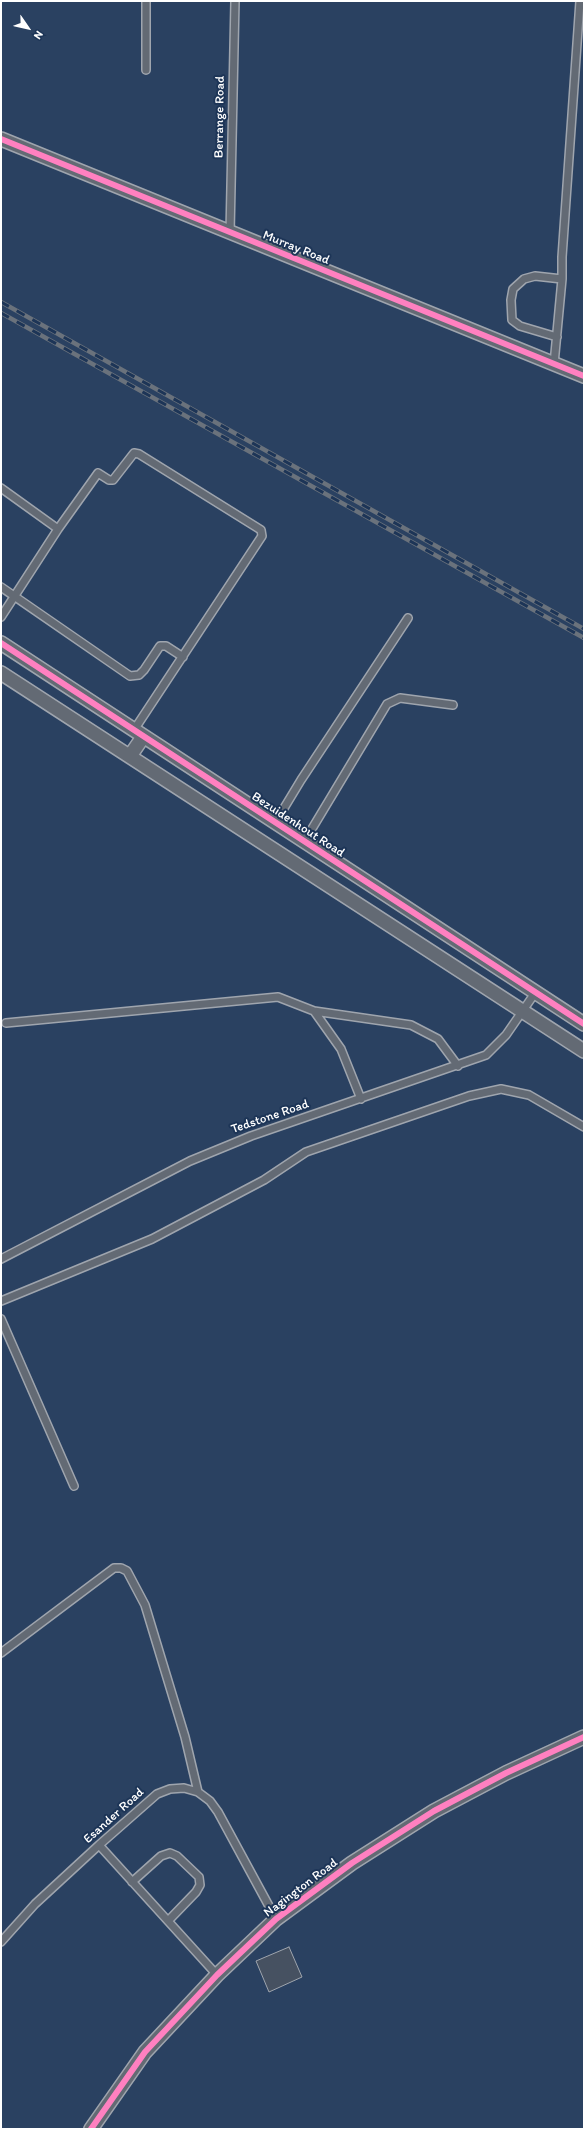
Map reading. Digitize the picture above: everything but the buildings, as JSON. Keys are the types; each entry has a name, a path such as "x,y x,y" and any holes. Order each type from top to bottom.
{"street":[{"name":"Murray Road","path":"1,139 584,376"},
{"name":"Bezuidenhout Road","path":"1,643 306,844 584,1024"},
{"path":"1,673 522,1011 582,1045"},
{"path":"130,756 138,734"},
{"path":"297,864 306,844"},
{"name":"Nagington Road","path":"90,2129 145,2052 217,1975 276,1919 352,1863 434,1810 506,1773 584,1737"}],"lane":[{"path":"146,1 146,70"},
{"name":"Berrange Road","path":"230,233 235,1"},
{"path":"554,364 562,279 562,257 580,1"},
{"path":"557,337 520,326 512,320 511,300 513,289 524,279 535,276 562,279"},
{"path":"1,617 15,598 58,529 98,473 109,480 113,480 134,453 139,454 261,530 262,536 183,657 138,734"},
{"path":"1,488 58,529"},
{"path":"1,587 130,676 139,675 144,670 160,646 166,646 183,657"},
{"path":"275,823 301,780 408,618"},
{"path":"306,844 387,704 400,698 453,705"},
{"name":"Tedstone Road","path":"1,1259 190,1161 251,1136 458,1066 486,1055 506,1034 535,993"},
{"path":"6,1023 278,997 314,1011 411,1025 438,1039 458,1066"},
{"path":"314,1011 341,1049 361,1099"},
{"path":"1,1301 152,1239 264,1180 306,1152 468,1096 501,1089 529,1095 584,1127"},
{"path":"1,1319 74,1486"},
{"path":"1,1653 114,1568 121,1568 126,1571 145,1605 185,1736 198,1792 210,1801 218,1812 276,1919"},
{"name":"Esander Road","path":"1,1942 35,1904 157,1794 170,1789 184,1788 198,1792"},
{"path":"99,1846 217,1975"},
{"path":"132,1882 162,1856 170,1853 177,1856 199,1878 200,1885 196,1892 168,1921"}],"shaded area":[{"path":"1,1 584,1 584,2129 1,2129"}],"railway":[{"path":"1,302 584,629"},
{"path":"1,313 584,638"}],"cycle path":[{"path":"1,139 584,376"},
{"path":"1,643 584,1024"},
{"path":"91,2129 145,2052 217,1975 276,1919 352,1863 434,1811 506,1773 584,1737"}]}
